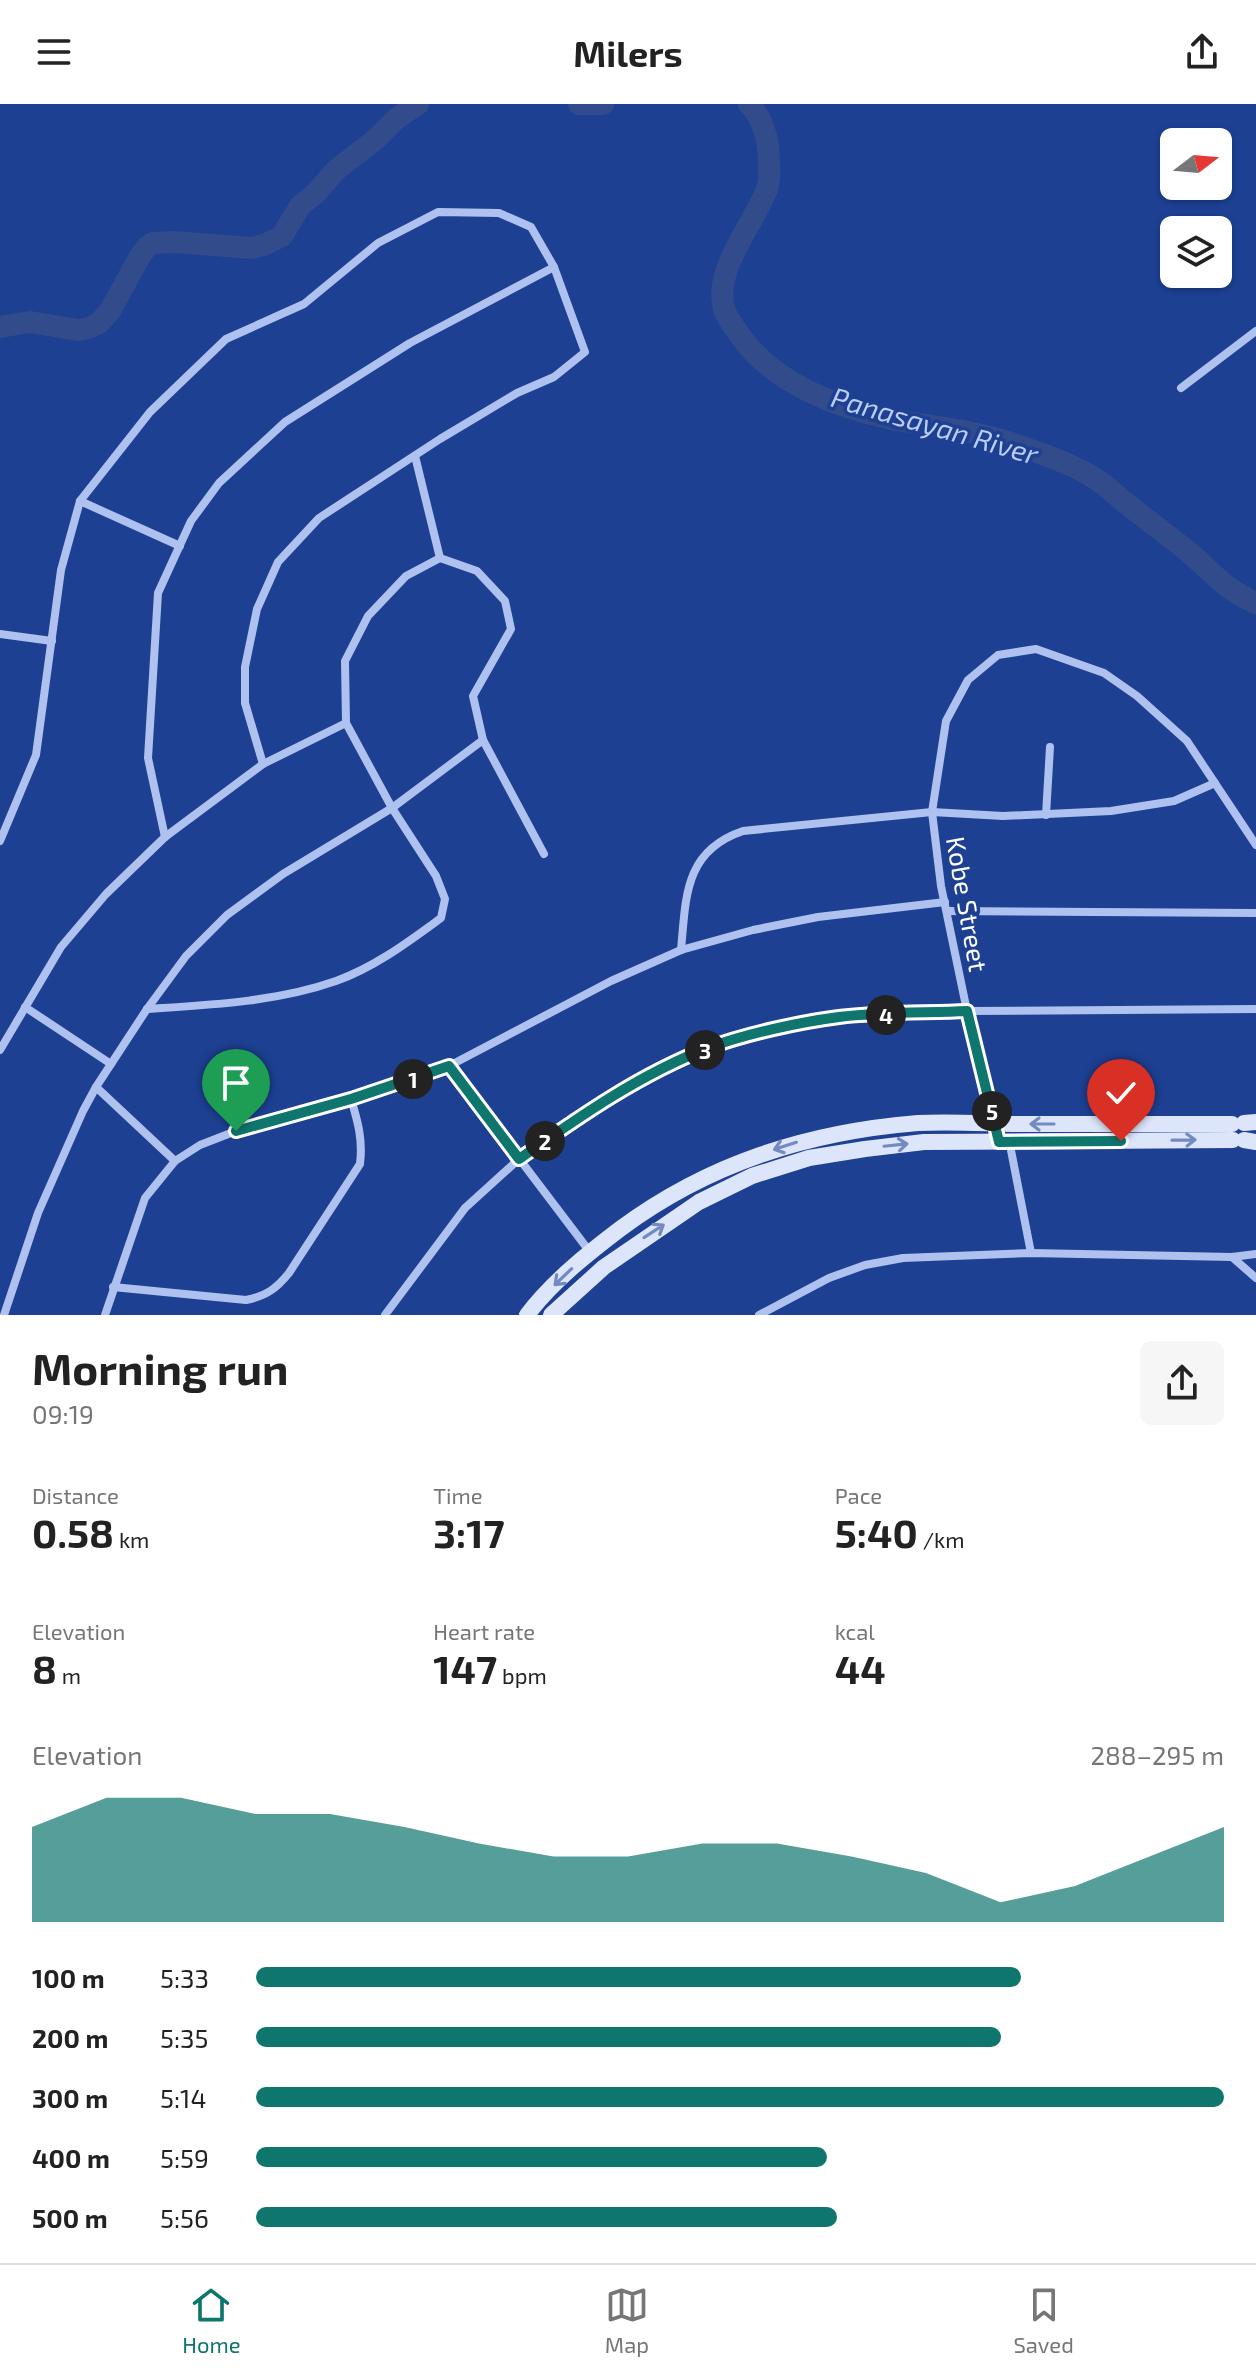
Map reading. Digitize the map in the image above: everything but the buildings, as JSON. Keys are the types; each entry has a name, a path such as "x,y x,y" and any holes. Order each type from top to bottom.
{"street":[{"path":"0,841 36,755 61,570 80,501 150,412 226,339 304,304 378,243 438,212 499,213 531,227 554,267 585,352 554,377 517,393 319,518 278,562 257,609 245,667 245,703 263,764"},
{"path":"165,837 148,758 158,593 191,521 219,483 285,422 410,343 554,267"},
{"path":"1181,388 1256,331"},
{"path":"415,456 440,558"},
{"path":"80,501 180,546"},
{"path":"147,1009 263,998 336,981 389,956 441,918 445,899 436,876 392,808 346,723 345,661 368,616 406,576 440,558 477,571 505,601 511,629 473,696 483,740 544,854"},
{"path":"0,634 52,641"},
{"name":"Kobe Street","path":"1031,1253 1001,1124 967,1011 936,858 932,812 946,721 968,680 998,655 1036,649 1104,673 1137,696 1187,741 1256,845"},
{"path":"0,1050 61,947 106,894 165,837 263,764 346,723"},
{"path":"4,1315 38,1213 96,1087 186,956 227,915 283,874 392,808 483,740"},
{"path":"1046,815 1050,747"},
{"path":"681,950 686,896 698,862 710,847 725,837 743,831 932,812 1046,815 1141,807 1174,801 1215,783"},
{"path":"105,1315 145,1198 175,1161 200,1145 236,1131 351,1099 449,1066 611,981 681,950 753,930 818,917 946,907 1256,913"},
{"path":"25,1007 111,1064"},
{"path":"385,1315 465,1208 519,1159 597,1105 710,1048 753,1035 839,1017 967,1011 1256,1009"},
{"path":"449,1066 590,1252"},
{"path":"96,1087 175,1161"},
{"path":"113,1287 246,1300 277,1287 360,1164 360,1129 351,1099"},
{"path":"527,1315 590,1252 690,1184 746,1159 803,1140 862,1129 921,1123 1244,1132"},
{"path":"551,1315 604,1267 699,1202 752,1176 809,1158 924,1142 1004,1142 1244,1132"},
{"path":"759,1315 829,1278 865,1265 903,1258 1031,1253 1232,1257 1256,1254"},
{"path":"1232,1257 1256,1278"}],"waterway":[{"name":"Panasayan River","path":"0,327 30,322 78,330 99,323 110,311 140,256 153,243 252,248 282,236 300,206 336,170 418,104"},
{"name":"Panasayan River","path":"579,104 603,104"},
{"name":"Panasayan River","path":"749,104 766,136 769,179 761,203 728,265 722,297 728,319 755,354 789,381 829,401 892,419 996,439 1078,469 1103,484 1226,585 1256,603"}],"route":[{"path":"236,1131 351,1099 449,1066 519,1159 597,1105 710,1048 753,1035 839,1017 967,1011 999,1142 1121,1141"}]}
